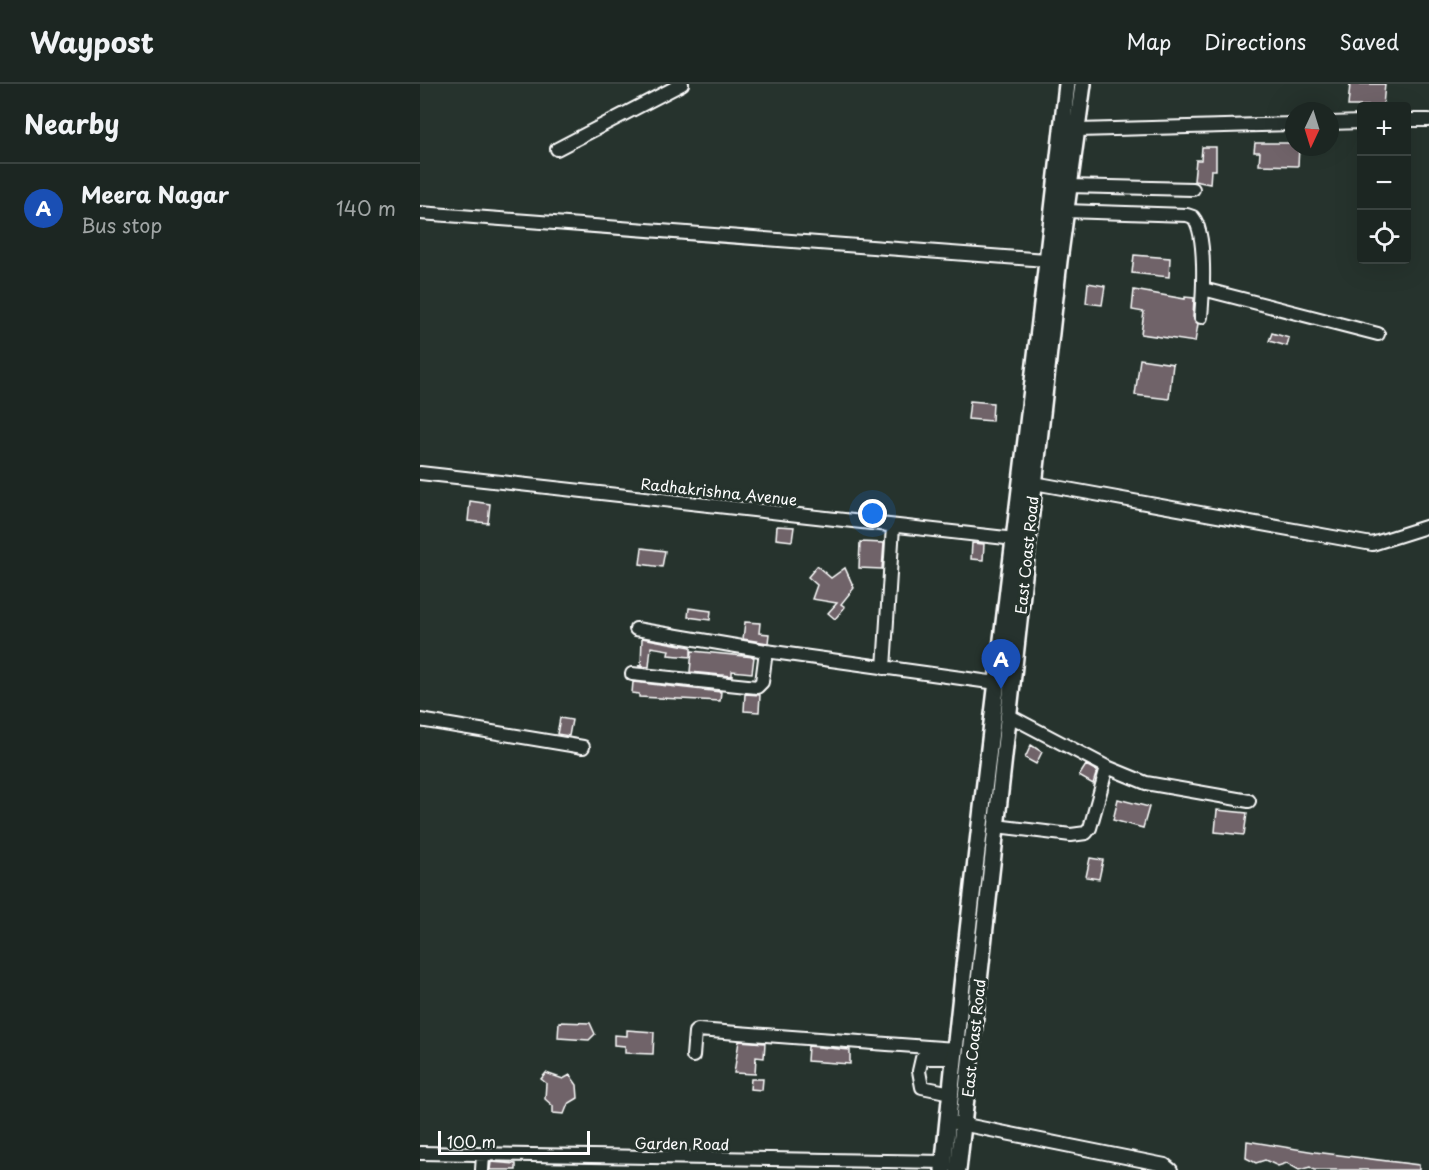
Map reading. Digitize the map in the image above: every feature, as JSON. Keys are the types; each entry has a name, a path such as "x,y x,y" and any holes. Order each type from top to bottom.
{"main road":[{"name":"East Coast Road","path":"943,1166 1067,84"},
{"name":"East Coast Road","path":"958,1170 1065,211 1083,84"}],"street":[{"path":"557,149 682,84"},
{"path":"1411,120 1429,120"},
{"path":"1339,123 1357,122"},
{"path":"1078,130 1285,124"},
{"path":"1068,186 1193,189"},
{"path":"1065,211 1193,217 1199,231 1203,290 1201,317"},
{"path":"420,213 1046,260"},
{"path":"1203,290 1378,334"},
{"name":"Radhakrishna Avenue","path":"420,473 1015,539"},
{"path":"1034,483 1372,544 1429,526"},
{"path":"884,668 893,526"},
{"path":"636,629 766,651 997,683"},
{"path":"632,674 757,687 762,682 766,651"},
{"path":"1008,715 1107,766 1146,783 1249,801"},
{"path":"420,720 583,747"},
{"path":"996,826 1071,835 1086,833 1107,766"},
{"path":"693,1056 694,1032 698,1030 955,1054"},
{"path":"951,1094 922,1087 919,1071 922,1058 955,1054"},
{"path":"948,1122 1165,1165 1171,1170"},
{"name":"Garden Road","path":"420,1153 943,1166"},
{"path":"482,1170 483,1155"}],"building":[{"path":"1350,84 1385,84 1383,102 1357,102 1357,106 1348,106"},
{"path":"1255,143 1285,143 1285,156 1299,156 1298,166 1259,165 1260,152 1254,152"},
{"path":"1202,147 1216,147 1216,170 1211,170 1210,184 1194,181 1196,160 1201,160"},
{"path":"1134,255 1170,258 1169,277 1132,273"},
{"path":"1088,283 1105,286 1102,305 1086,303"},
{"path":"1134,290 1185,299 1185,297 1194,298 1193,317 1198,324 1195,342 1141,334 1144,312 1132,310"},
{"path":"1272,333 1289,338 1287,346 1269,341"},
{"path":"1140,359 1173,364 1169,399 1135,395"},
{"path":"970,401 993,403 992,421 968,419"},
{"path":"470,501 490,504 488,523 468,521"},
{"path":"777,526 794,527 792,541 776,539"},
{"path":"860,542 884,543 882,569 859,568"},
{"path":"972,543 984,544 983,560 971,559"},
{"path":"642,548 665,551 662,567 640,564"},
{"path":"817,566 831,578 845,568 854,588 841,604 845,607 835,619 828,613 837,603 812,599 817,585 808,577"},
{"path":"689,608 711,611 710,620 688,617"},
{"path":"745,622 760,623 759,633 769,634 768,643 743,639"},
{"path":"642,638 691,647 691,657 668,655 669,650 651,647 649,667 638,666 641,665"},
{"path":"692,651 754,657 752,673 732,671 732,676 690,672"},
{"path":"633,682 721,692 720,701 639,697 639,694 632,693"},
{"path":"745,694 760,695 759,712 744,711"},
{"path":"560,718 572,720 569,736 557,734"},
{"path":"1031,745 1042,752 1036,764 1025,758"},
{"path":"1086,765 1097,771 1093,784 1079,776"},
{"path":"1118,799 1149,807 1143,828 1113,820"},
{"path":"1217,810 1247,813 1244,835 1215,832"},
{"path":"1090,858 1103,860 1099,879 1086,877"},
{"path":"559,1022 590,1023 595,1034 589,1040 558,1038"},
{"path":"627,1030 654,1032 653,1054 625,1053 625,1046 614,1045 614,1035 627,1036"},
{"path":"739,1041 765,1043 764,1058 756,1057 755,1074 734,1073"},
{"path":"808,1046 850,1050 850,1064 807,1061"},
{"path":"546,1073 563,1079 570,1075 577,1085 578,1098 568,1104 564,1114 553,1113 553,1106 545,1099 546,1083 541,1079"},
{"path":"751,1079 763,1079 762,1090 750,1089"},
{"path":"1247,1141 1419,1165 1419,1170 1314,1170 1310,1167 1299,1170 1287,1163 1278,1166 1265,1160 1256,1163 1246,1158"},
{"path":"491,1162 516,1164 516,1170 490,1170"}],"place":[{"name":"Meera Nagar","path":"1001,689"}]}
